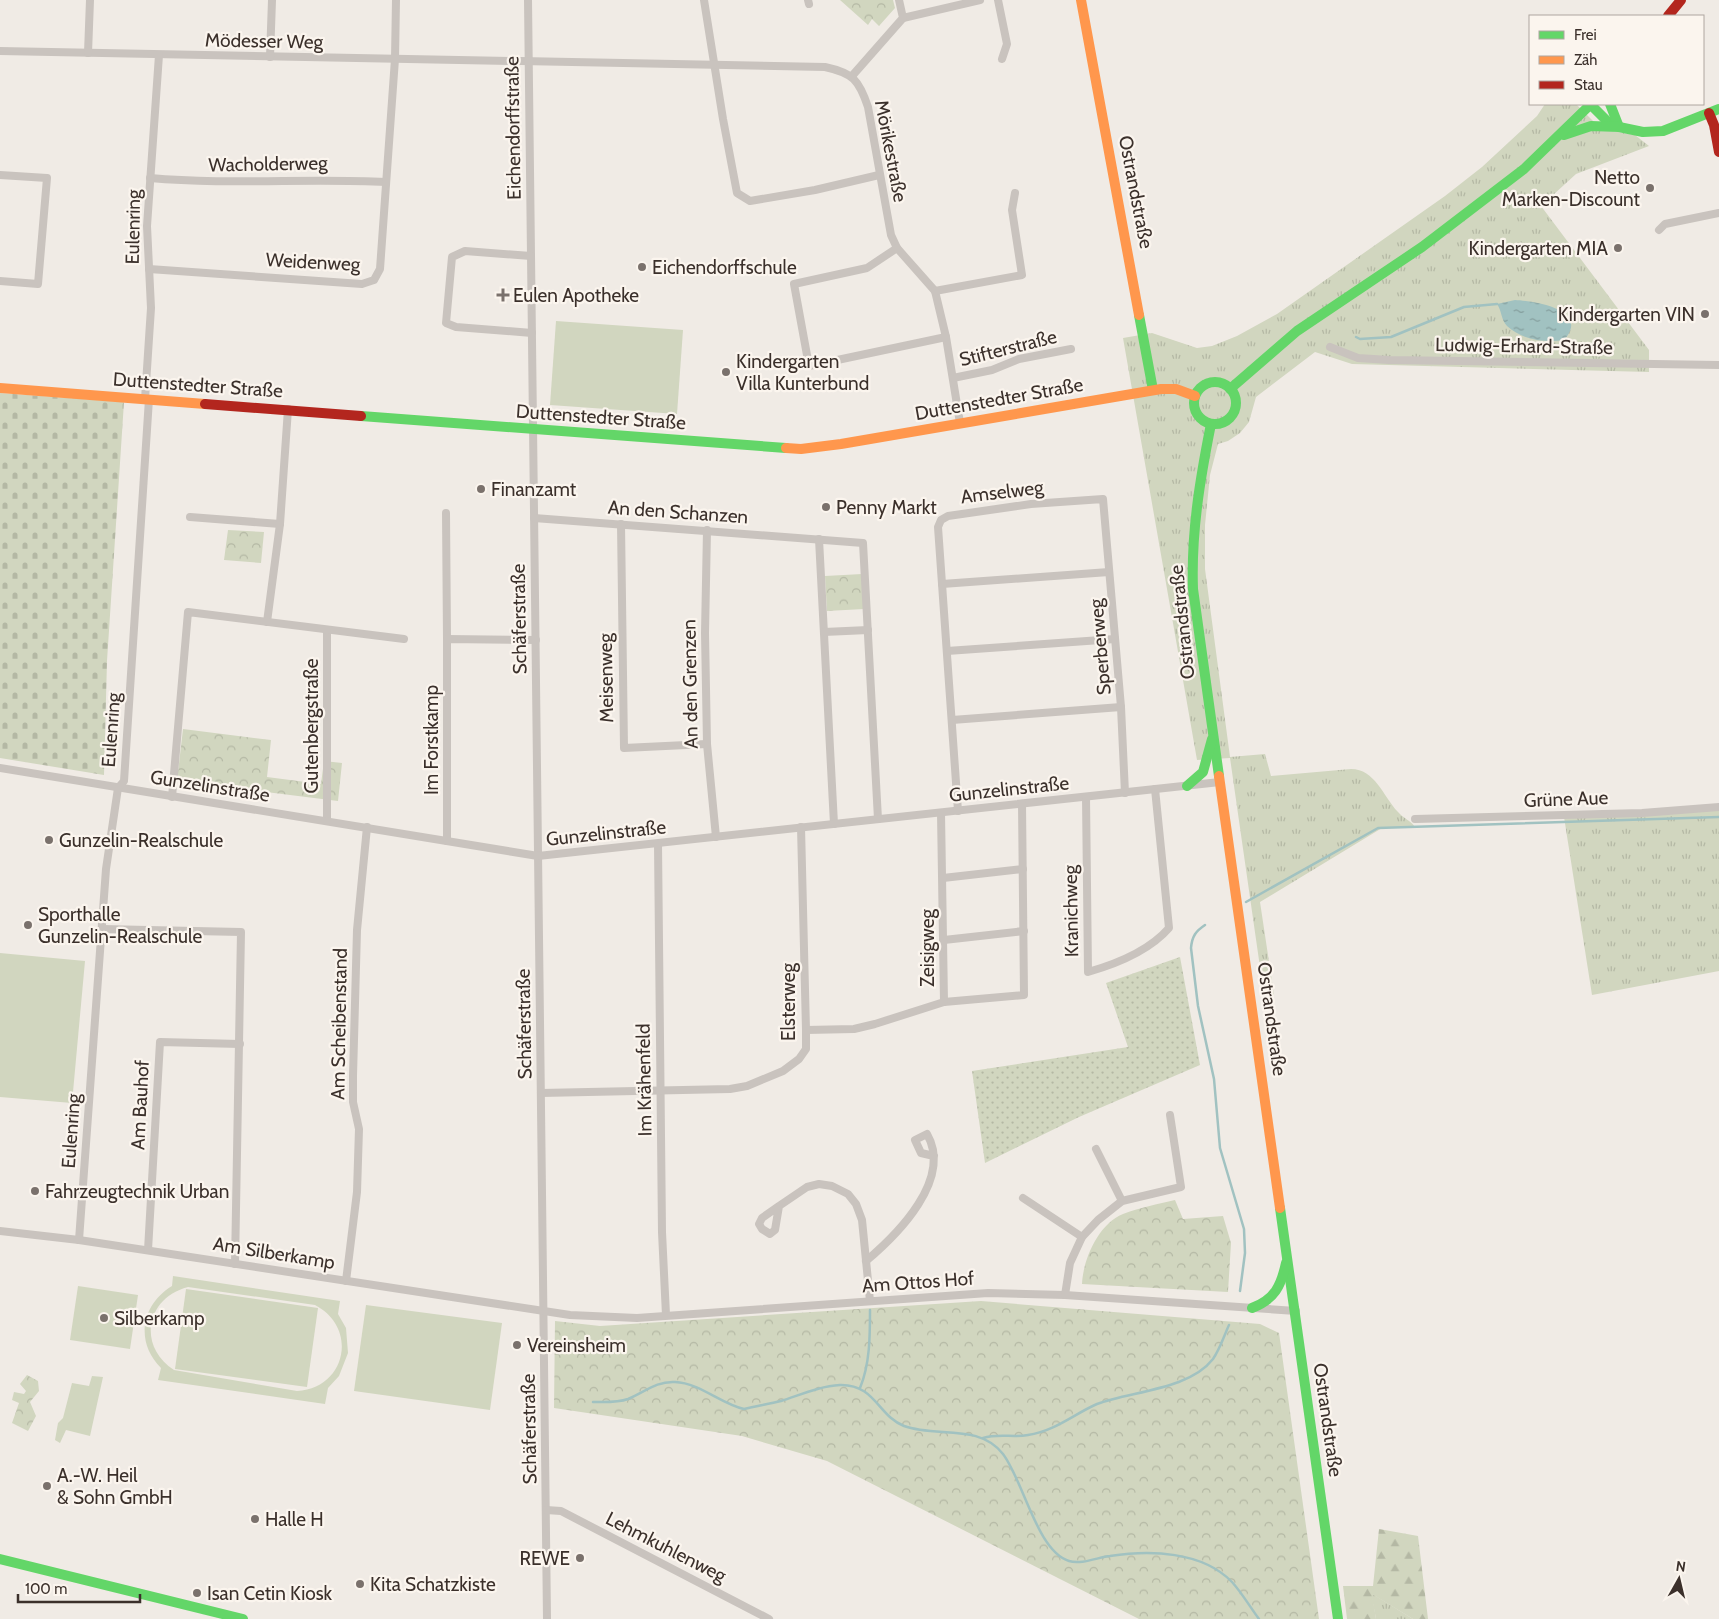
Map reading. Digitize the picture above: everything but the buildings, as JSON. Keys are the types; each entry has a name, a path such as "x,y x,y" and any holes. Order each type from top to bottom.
{"main road":[{"name":"Ostrandstraße","path":"1082,0 1153,390"},
{"path":"1669,15 1681,0"},
{"path":"1230,389 1297,331 1451,226 1524,170 1590,105"},
{"path":"1592,105 1607,120 1619,127"},
{"path":"1610,105 1619,127"},
{"path":"1558,137 1590,126 1619,127 1643,132 1663,131 1719,109"},
{"path":"1709,113 1714,125 1719,152"},
{"path":"1208,384 1222,384 1230,389 1236,401 1233,413 1224,422 1211,424 1203,421 1196,414 1195,396 1200,388 1208,384"},
{"name":"Duttenstedter Straße","path":"0,388 801,449 841,444 1153,390 1176,389 1195,396"},
{"name":"Ostrandstraße","path":"1211,424 1195,506 1192,552 1193,589 1338,1619"},
{"path":"1187,786 1198,780 1203,773 1213,733"},
{"path":"1252,1308 1268,1303 1276,1292 1283,1278 1288,1255"},
{"path":"0,1559 243,1619"}],"street":[{"path":"88,53 90,0"},
{"path":"270,57 272,0"},
{"name":"Weidenweg","path":"149,269 362,284 374,280 380,269 395,59 396,0"},
{"name":"Eichendorffstraße","path":"528,0 533,429"},
{"path":"704,0 737,193 750,201 815,190 879,175"},
{"path":"900,0 904,18"},
{"path":"528,60 825,67 852,76 904,18 980,0"},
{"path":"998,0 1007,44 1002,59"},
{"name":"Mödesser Weg","path":"0,51 528,60"},
{"name":"Eulenring","path":"79,1240 106,869 118,788 124,781 147,399 151,308 147,226 159,55"},
{"name":"Mörikestraße","path":"852,76 862,89 868,107 890,235 896,248 935,291 946,336 960,423"},
{"path":"0,175 47,178 38,284 0,281"},
{"name":"Wacholderweg","path":"150,178 217,183 340,180 386,182"},
{"path":"935,291 1022,275 1012,210 1015,194"},
{"path":"1659,230 1665,224 1719,213"},
{"path":"896,248 867,268 794,284 809,366 946,336"},
{"path":"531,256 464,251 456,253 452,257 446,323 456,327 532,333"},
{"name":"Ludwig-Erhard-Straße","path":"1330,347 1358,358 1389,360 1719,365"},
{"name":"Stifterstraße","path":"953,378 992,370 1019,358 1071,349"},
{"path":"267,622 280,524 288,409"},
{"name":"Schäferstraße","path":"533,429 547,1619"},
{"name":"Sperberweg","path":"1103,499 1121,707 1125,792"},
{"name":"Amselweg","path":"958,810 938,527 941,520 948,516 1030,504 1103,499"},
{"name":"Im Forstkamp","path":"446,513 447,841"},
{"path":"190,517 280,524"},
{"name":"An den Schanzen","path":"534,518 863,543 878,819"},
{"name":"Meisenweg","path":"621,524 624,748 707,744"},
{"name":"An den Grenzen","path":"707,530 705,633 707,744 716,837"},
{"path":"819,539 834,824"},
{"path":"942,584 1109,572"},
{"path":"172,797 188,612 404,639"},
{"name":"Gutenbergstraße","path":"327,630 328,821"},
{"path":"824,632 868,630"},
{"path":"447,639 536,640"},
{"path":"947,651 1115,639"},
{"path":"952,720 1121,707"},
{"name":"Gunzelinstraße","path":"0,768 538,856 1220,782"},
{"name":"Kranichweg","path":"1086,797 1088,972 1133,954 1160,938 1169,928 1155,789"},
{"path":"944,1002 1024,995 1022,804"},
{"name":"Grüne Aue","path":"1414,819 1642,813 1719,807"},
{"name":"Zeisigweg","path":"806,1030 854,1029 944,1002 941,813"},
{"name":"Am Scheibenstand","path":"346,1281 357,1192 359,1130 353,1102 353,1067 357,930 367,827"},
{"name":"Elsterweg","path":"540,1093 730,1090 762,1081 783,1071 799,1060 806,1049 801,827"},
{"name":"Im Krähenfeld","path":"658,844 662,1232 666,1315"},
{"path":"943,878 1023,869"},
{"path":"102,929 241,932 235,1264"},
{"path":"944,940 1024,931"},
{"name":"Am Bauhof","path":"148,1250 160,1042 240,1044"},
{"path":"1065,1295 1070,1263 1082,1237 1098,1220 1122,1201 1180,1187 1170,1115"},
{"path":"1096,1149 1122,1201"},
{"path":"866,1261 905,1224 918,1204 930,1180 934,1156"},
{"path":"779,1206 807,1187 819,1184 832,1186 848,1194 856,1204 862,1220 870,1301"},
{"path":"1023,1198 1082,1237"},
{"name":"Am Silberkamp","path":"0,1231 148,1250 544,1311"},
{"name":"Am Ottos Hof","path":"544,1311 607,1318 979,1294 1065,1295 1296,1311"},
{"name":"Lehmkuhlenweg","path":"546,1510 561,1511 769,1619"}],"green space":[{"path":"840,0 893,0 895,8 879,26 872,19 868,25"},
{"path":"1544,105 1577,105 1601,129 1635,135 1649,146 1576,174 1541,206 1649,350 1649,372 1352,364 1315,352 1256,397 1249,422 1240,433 1228,441 1218,444 1210,475 1205,525 1205,569 1230,757 1265,754 1271,776 1351,769 1359,770 1366,773 1378,784 1398,812 1415,827 1382,828 1260,902 1274,995 1266,1009 1230,758 1197,760 1123,338 1152,333 1197,348 1212,346 1237,336 1277,314 1445,196 1482,167 1537,116"},
{"path":"556,321 683,330 677,414 550,405"},
{"path":"0,393 124,402 107,661 104,775 0,758"},
{"path":"228,530 264,532 261,563 224,560"},
{"path":"862,574 864,609 827,611 825,576"},
{"path":"183,729 271,740 267,777 321,784 324,761 342,763 338,801 177,781"},
{"path":"1719,810 1719,971 1592,995 1564,817"},
{"path":"0,953 85,961 72,1103 0,1097"},
{"path":"1180,957 1200,1065 1079,1117 985,1163 972,1071 1128,1047 1106,983"},
{"path":"1175,1200 1183,1219 1223,1216 1231,1243 1228,1292 1082,1284 1085,1264 1089,1254 1099,1234 1106,1226 1123,1214"},
{"path":"173,1276 340,1301 338,1314 346,1328 348,1353 339,1376 328,1388 325,1404 158,1380 161,1368 147,1347 145,1324 148,1313 154,1303 172,1286","holes":["188,1287 315,1305 329,1315 338,1328 342,1342 341,1356 336,1369 327,1380 314,1387 297,1391 174,1370 162,1360 151,1336 151,1324 155,1312 163,1301 174,1293"]},
{"name":"Silberkamp","path":"78,1286 138,1295 130,1349 70,1340"},
{"path":"186,1289 318,1308 307,1387 175,1369"},
{"path":"981,1301 1260,1324 1279,1333 1319,1619 1139,1619 827,1461 742,1436 554,1408 555,1321 600,1326"},
{"path":"366,1305 502,1323 490,1410 354,1391"},
{"path":"27,1375 38,1381 39,1391 30,1402 36,1416 28,1431 12,1423 19,1403 12,1400 14,1392 24,1394 26,1391 20,1384"},
{"path":"92,1376 103,1377 90,1436 66,1430 60,1443 55,1440 58,1423 63,1418 72,1383 89,1386"},
{"path":"1379,1529 1418,1536 1428,1619 1413,1619 1372,1594 1376,1619 1347,1619 1343,1586 1373,1586"},
{"path":"1371,1593 1413,1619 1376,1619"}],"water":[{"path":"1515,300 1546,305 1566,314 1571,321 1570,330 1564,340 1534,339 1513,331 1504,321 1497,304"}],"waterway":[{"path":"1356,337 1360,339 1391,337 1464,307 1497,304"},
{"path":"1246,902 1378,828 1719,817"},
{"path":"1205,925 1195,934 1191,948 1198,1006 1214,1079 1220,1148 1244,1229 1245,1253 1240,1291"},
{"path":"860,1388 868,1360 870,1310"},
{"path":"983,1438 1022,1436 1038,1433 1056,1426 1097,1404 1159,1388 1190,1377 1203,1369 1213,1359 1229,1325"},
{"path":"593,1402 624,1400 656,1385 675,1382 693,1386 727,1403 744,1409 781,1401 825,1387 852,1386 869,1395 888,1415 904,1426 970,1435 982,1438 993,1444 1011,1466 1040,1530 1048,1544 1058,1555 1074,1562 1142,1553 1175,1555 1191,1559 1206,1564 1232,1582 1259,1619"}],"traffic: fast":[{"path":"1230,389 1297,331 1422,247 1524,169 1590,105"},
{"path":"1591,105 1607,121 1616,126"},
{"path":"1610,105 1619,127"},
{"path":"1564,135 1591,126 1619,127 1643,132 1663,131 1719,109"},
{"path":"1139,315 1153,390"},
{"path":"1211,382 1219,382 1230,388 1236,403 1230,418 1219,424 1211,424 1200,418 1194,407 1194,399 1200,388 1211,382"},
{"path":"361,416 786,448"},
{"path":"1211,424 1197,506 1193,547 1193,589 1219,776"},
{"path":"1187,786 1203,772 1212,739"},
{"path":"1280,1208 1338,1619"},
{"path":"1252,1308 1272,1296 1276,1291 1286,1263"},
{"path":"0,1559 243,1619"}],"traffic: slow":[{"path":"1081,0 1139,315"},
{"path":"0,388 205,404"},
{"path":"786,448 801,449 841,444 1161,389 1176,389 1195,396"},
{"path":"1219,776 1280,1208"}],"traffic: jam":[{"path":"1669,15 1681,0"},
{"path":"1709,113 1714,125 1719,152"},
{"path":"205,404 361,416"}],"place":[{"name":"Netto Marken-Discount","path":"1650,188"},
{"name":"Kindergarten MIA","path":"1618,248"},
{"name":"Eichendorffschule","path":"642,267"},
{"name":"Eulen Apotheke","path":"503,295"},
{"name":"Kindergarten VIN","path":"1705,314"},
{"name":"Kindergarten Villa Kunterbund","path":"726,372"},
{"name":"Finanzamt","path":"481,489"},
{"name":"Penny Markt","path":"826,507"},
{"name":"Gunzelin-Realschule","path":"49,840"},
{"name":"Sporthalle Gunzelin-Realschule","path":"28,925"},
{"name":"Fahrzeugtechnik Urban","path":"35,1191"},
{"name":"Silberkamp","path":"104,1318"},
{"name":"Vereinsheim","path":"517,1345"},
{"name":"A.-W. Heil & Sohn GmbH","path":"47,1486"},
{"name":"Halle H","path":"255,1519"},
{"name":"REWE","path":"580,1558"},
{"name":"Kita Schatzkiste","path":"360,1584"},
{"name":"Isan Cetin Kiosk","path":"197,1593"}]}
